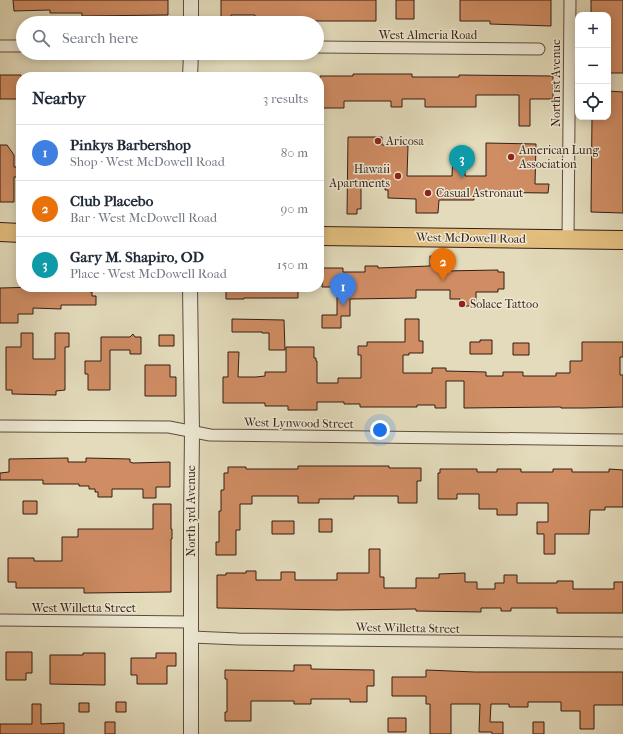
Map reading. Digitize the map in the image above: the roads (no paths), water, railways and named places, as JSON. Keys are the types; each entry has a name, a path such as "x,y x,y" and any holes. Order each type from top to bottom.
{"main road":[{"path":"0,232 16,233"},
{"name":"West McDowell Road","path":"324,236 623,240"}],"street":[{"path":"191,0 191,16"},
{"name":"North 1st Avenue","path":"568,239 570,0"},
{"path":"0,46 16,46"},
{"name":"West Almeria Road","path":"324,47 539,49"},
{"path":"190,72 191,60"},
{"name":"North 3rd Avenue","path":"190,292 192,432 191,734"},
{"name":"West Lynwood Street","path":"0,426 169,427 210,435 623,440"},
{"name":"West Willetta Street","path":"0,620 191,622"},
{"name":"West Willetta Street","path":"192,637 238,639 623,643"}],"place":[{"name":"Aricosa","path":"378,141"},
{"name":"American Lung Association","path":"511,157"},
{"name":"Hawaii Apartments","path":"398,176"},
{"name":"Gary M. Shapiro, OD","path":"462,178"},
{"name":"Casual Astronaut","path":"428,193"},
{"name":"Club Placebo","path":"443,281"},
{"name":"Solace Tattoo","path":"462,304"},
{"name":"Pinkys Barbershop","path":"343,306"}]}
